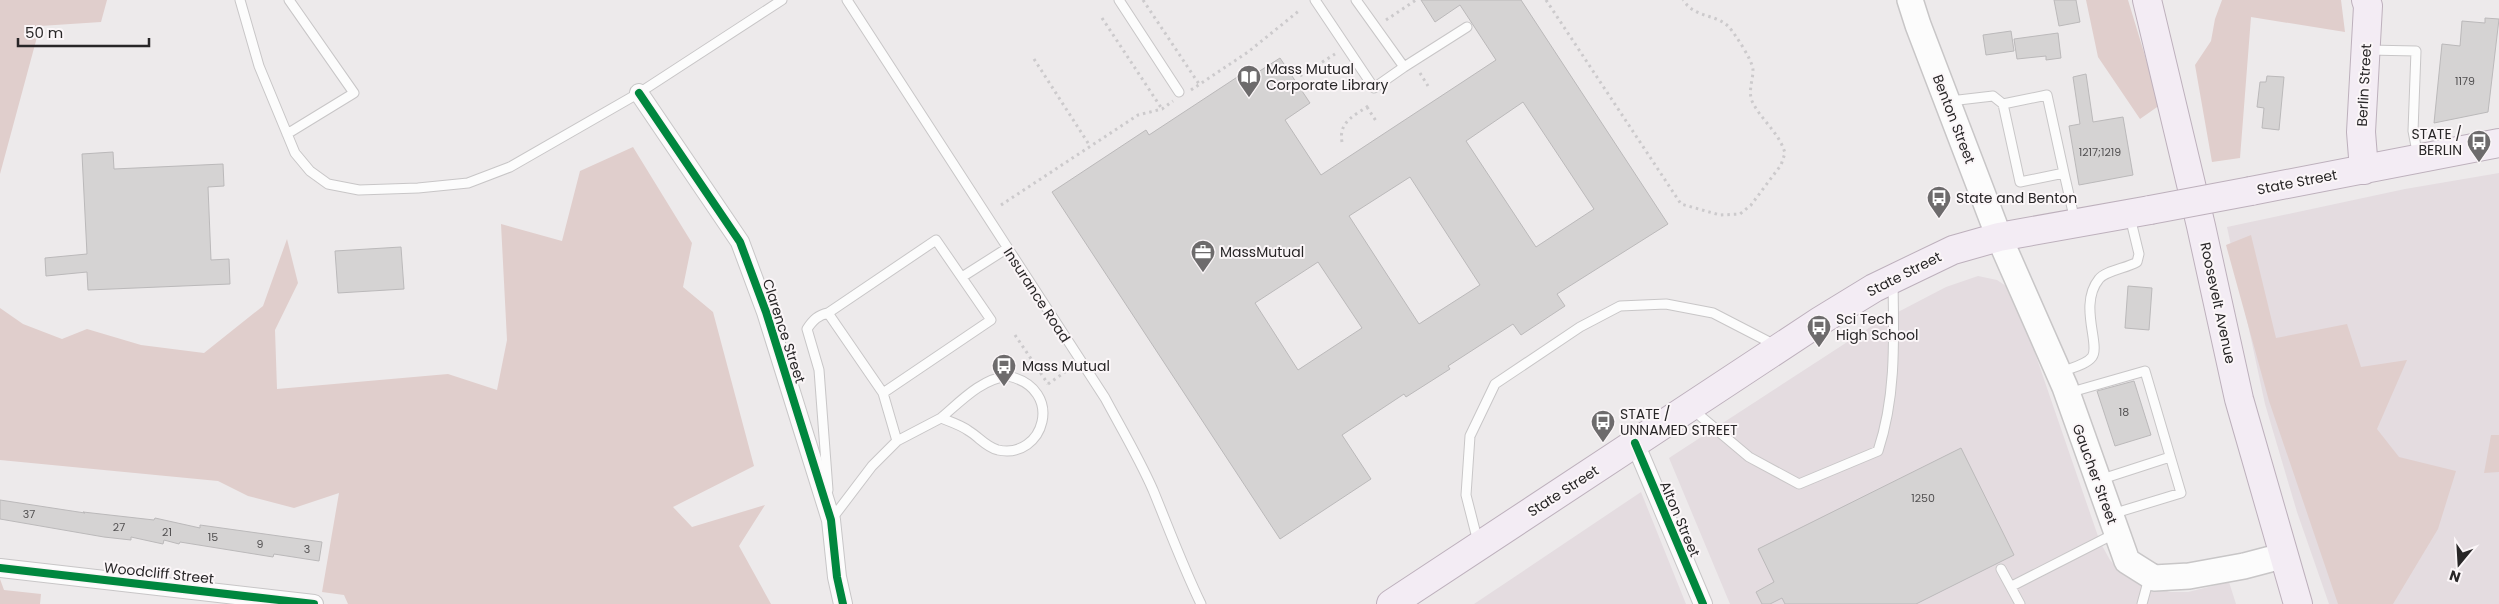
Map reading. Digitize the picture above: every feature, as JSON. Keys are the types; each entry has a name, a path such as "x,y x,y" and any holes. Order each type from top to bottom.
{"main road":[{"name":"Benton Street","path":"1910,0 1999,237"},
{"name":"Roosevelt Avenue","path":"2147,0 2201,226 2239,399 2282,556 2298,604"},
{"path":"2155,33 2167,0"},
{"name":"Berlin Street","path":"2364,170 2361,132 2367,2"},
{"name":"State Street","path":"1391,604 1856,298 1953,250 1999,237 2364,170 2499,143"},
{"name":"Gaucher Street","path":"1999,237 2063,383 2096,480 2127,561 2154,578 2189,576 2244,566 2282,556"}],"street":[{"name":"Clarence Street","path":"639,93 740,242 766,312 831,520 843,604"},
{"name":"Alton Street","path":"1635,443 1702,604"},
{"name":"Woodcliff Street","path":"0,568 314,604"}],"lane":[{"path":"240,0 259,66 295,153 310,171 328,184 359,190 418,188 468,182 510,167 639,93 782,0"},
{"path":"287,134 354,93 289,0"},
{"name":"Insurance Road","path":"847,0 1104,398 1137,456 1153,490 1179,558 1201,604"},
{"path":"1119,0 1180,95"},
{"path":"1315,0 1374,88 1467,27"},
{"path":"1356,0 1404,68"},
{"path":"2366,50 2416,51 2413,131 2419,159"},
{"path":"2003,104 2047,95 2076,224"},
{"path":"1947,101 1993,96 2003,104 2020,182 2064,173"},
{"path":"2063,383 2085,362 2092,358 2096,350 2089,317 2090,301 2100,278 2105,274 2126,268 2138,262 2140,212"},
{"path":"831,520 819,370 807,328 819,315 828,313 936,240 991,320 883,393"},
{"path":"962,277 1006,248"},
{"path":"1690,407 1749,457 1799,484 1878,451 1886,427 1892,394 1893,279"},
{"path":"1479,546 1466,495 1470,436 1495,384 1580,327 1620,306 1666,304 1713,314 1780,348"},
{"path":"828,313 883,393 897,441"},
{"path":"2012,586 2112,524 2181,492 2145,371 2063,383"},
{"path":"831,520 872,466 897,441 942,418 985,383 996,378 1008,376 1020,379 1036,391 1043,407 1043,419 1039,431 1032,440 1022,447 1010,450 998,450 987,445 968,430 942,418"},
{"path":"2096,480 2170,457"},
{"path":"2001,569 2012,586 2020,604"},
{"path":"2142,604 2150,575"}],"path":[{"path":"1143,0 1199,84"},
{"path":"1383,22 1416,0"},
{"path":"1546,0 1681,204 1720,215 1740,214 1751,205 1781,165 1785,153 1772,129 1753,103 1750,90 1753,68 1751,61 1728,26 1689,9 1683,0"},
{"path":"1001,205 1138,115 1162,109 1180,95 1248,52 1300,10"},
{"path":"1102,18 1162,109"},
{"path":"1300,76 1336,53"},
{"path":"1034,60 1090,146"},
{"path":"1420,74 1428,86"},
{"path":"1342,142 1340,134 1347,120 1370,104"},
{"path":"1367,107 1376,121"},
{"path":"1015,335 1048,384"},
{"path":"1036,391 1068,370"}],"shaded area":[{"path":"0,0 107,0 101,22 40,26 0,174"},
{"path":"2086,0 2128,0 2160,105 2140,119 2098,57"},
{"path":"2222,0 2341,0 2345,32 2251,17 2240,158 2212,162 2195,65 2211,41 2215,19"},
{"path":"633,147 692,243 683,287 713,312 754,466 673,507 692,527 765,505 739,546 771,604 348,604 344,595 322,592 339,493 294,508 248,496 218,481 0,460 0,308 23,324 62,339 87,329 141,345 204,353 263,306 287,239 298,283 275,330 277,389 448,374 497,390 507,340 501,224 562,241 580,171"},
{"path":"2499,173 2499,604 2329,604 2297,512 2265,404 2227,227 2405,189"},
{"path":"2251,235 2276,338 2347,324 2361,367 2407,360 2377,429 2399,457 2456,471 2438,529 2393,604 2338,604 2269,401 2226,245"},
{"path":"1978,276 1997,280 2006,286 2016,298 2100,542 2110,560 2120,572 2133,580 2170,592 2188,592 2229,582 2236,604 1730,604 1669,458 1875,324 1946,287"},
{"path":"2491,435 2499,435 2499,472 2484,473"},
{"path":"1641,492 1686,604 1474,604"},
{"path":"0,579 4,590 41,594 40,604 0,604"}],"building":[{"name":"MassMutual","path":"1421,0 1521,0 1668,224 1557,294 1565,306 1521,335 1513,324 1448,366 1450,369 1406,397 1404,394 1342,435 1371,479 1280,539 1052,192 1146,130 1149,135 1251,68 1255,74 1280,58 1310,103 1285,120 1321,175 1496,60 1460,5 1435,22","holes":["1523,102 1594,209 1536,247 1466,141","1410,177 1480,285 1419,324 1349,216","1318,262 1362,328 1298,370 1255,303"]},
{"path":"2054,0 2076,0 2080,22 2059,26"},
{"path":"2485,18 2499,19 2488,112 2434,123 2442,44 2460,46 2462,21 2485,23"},
{"path":"2011,31 2014,51 1986,55 1983,35"},
{"path":"2058,33 2061,58 2046,60 2046,56 2017,59 2014,39"},
{"path":"2086,74 2093,122 2123,117 2133,175 2079,185 2069,126 2080,124 2073,77"},
{"path":"2267,76 2284,77 2279,130 2262,128 2264,108 2257,107 2260,82 2266,82"},
{"path":"113,152 114,169 223,164 224,186 208,187 211,260 229,259 230,284 88,290 87,272 46,276 45,258 87,254 82,154"},
{"path":"401,247 404,289 338,293 335,251"},
{"path":"2128,286 2152,288 2149,330 2125,328"},
{"path":"2134,381 2151,435 2115,446 2097,391"},
{"path":"1961,448 2014,555 1916,604 1785,604 1782,598 1770,604 1762,604 1756,592 1774,582 1758,549"},
{"path":"0,500 85,513 83,512 154,520 155,518 200,528 200,525 322,542 319,561 274,554 273,557 180,542 179,544 164,540 163,544 131,537 131,540 104,537 0,519"}],"cycle path":[{"path":"639,93 740,242 766,312 831,520 837,577 843,604"},
{"path":"1635,443 1703,604"},
{"path":"0,568 314,604"}],"place":[{"name":"Mass Mutual Corporate Library","path":"1249,98"},
{"name":"STATE / BERLIN","path":"2479,163"},
{"name":"State and Benton","path":"1939,219"},
{"name":"MassMutual","path":"1203,273"},
{"name":"Sci Tech High School","path":"1819,348"},
{"name":"Mass Mutual","path":"1004,387"},
{"name":"STATE / UNNAMED STREET","path":"1603,443"}]}
